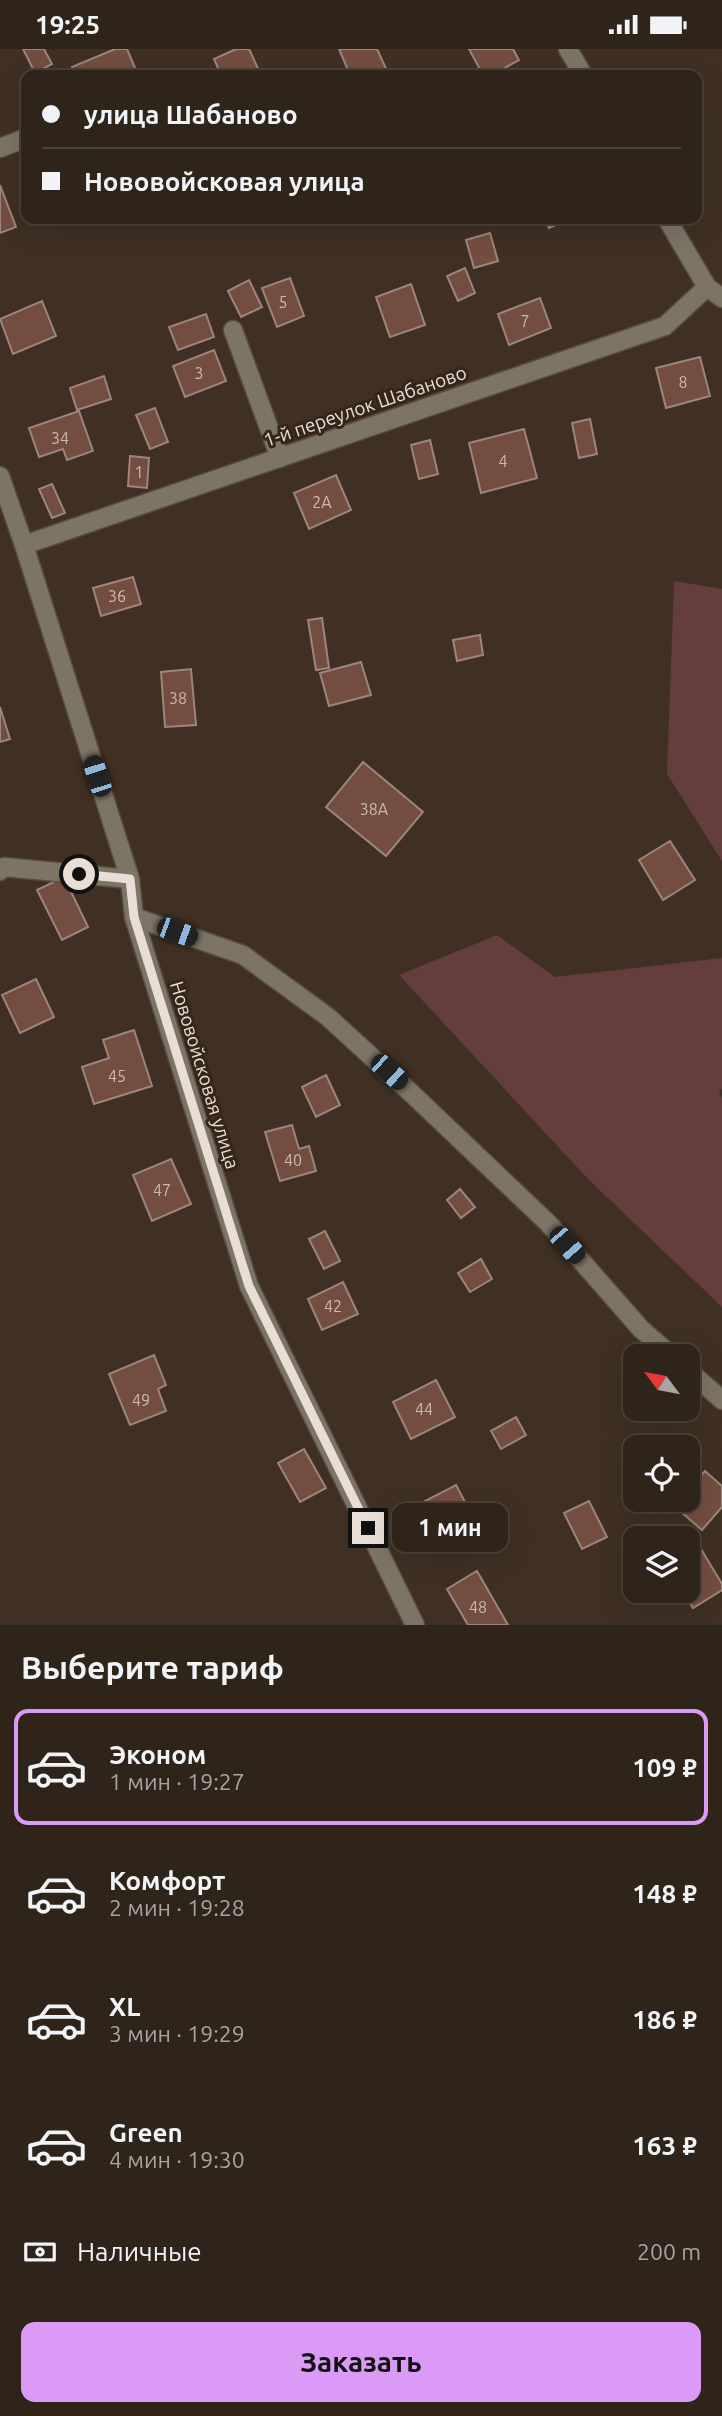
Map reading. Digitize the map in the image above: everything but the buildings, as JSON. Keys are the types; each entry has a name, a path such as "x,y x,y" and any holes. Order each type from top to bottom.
{"street":[{"path":"568,49 580,70"},
{"path":"0,148 21,140"},
{"path":"670,224 707,287 722,298"},
{"name":"1-й переулок Шабаново","path":"24,545 665,326 707,287"},
{"path":"233,330 280,458"},
{"name":"Нововойсковая улица","path":"0,476 130,879 134,917 249,1286 415,1625"},
{"path":"1,867 130,879"},
{"path":"134,917 243,955 328,1017 549,1224 641,1329 658,1344"},
{"path":"700,1381 722,1400"}],"shaded area":[{"path":"674,581 722,589 722,861 667,774"},
{"path":"497,935 555,977 722,958 722,1088 719,1093 722,1097 722,1307 588,1179 399,975"}],"route":[{"path":"79,874 130,879 134,917 249,1286 368,1528"}]}
